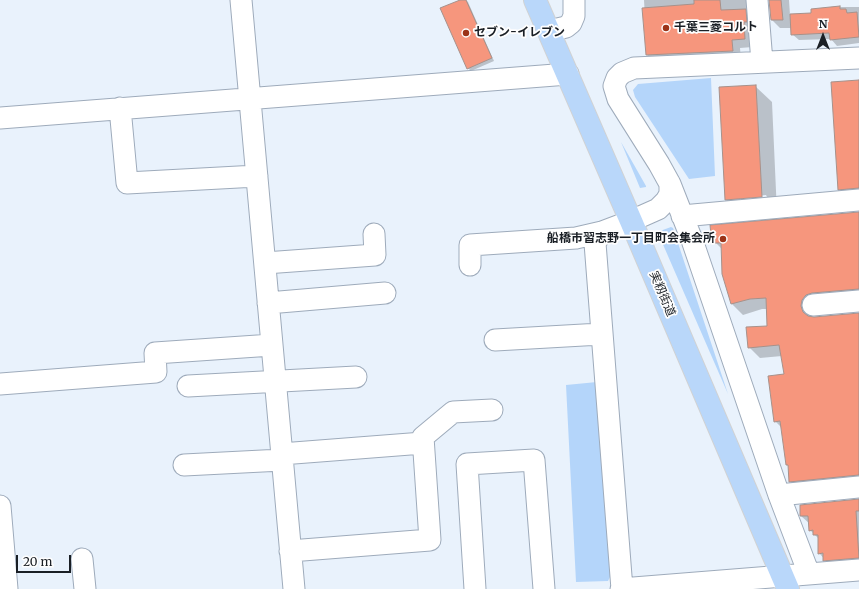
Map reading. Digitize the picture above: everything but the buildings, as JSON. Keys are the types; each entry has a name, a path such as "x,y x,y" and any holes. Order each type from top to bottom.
{"main road":[{"name":"実籾街道","path":"535,0 785,583"}],"street":[{"path":"241,0 294,589"},
{"path":"549,31 566,27 571,23 574,16 574,0"},
{"path":"756,0 762,62"},
{"path":"809,574 779,495 692,240 670,184 618,99 614,86 617,78 622,73 634,68 859,58"},
{"path":"0,118 568,74"},
{"path":"120,108 127,183 257,176"},
{"path":"470,265 470,245 576,238 602,232 631,221 658,209 666,201 670,194 670,184"},
{"path":"682,216 859,200"},
{"path":"602,232 595,243 596,263 622,589 785,583 809,574 859,570"},
{"path":"265,263 375,255 374,234"},
{"path":"268,303 385,293"},
{"path":"813,305 859,301"},
{"path":"495,340 601,334"},
{"path":"0,384 156,372 154,354 272,344"},
{"path":"188,386 356,377"},
{"path":"290,551 430,540 423,437 453,412 492,410"},
{"path":"184,465 423,443"},
{"path":"475,589 467,464 534,460 544,589"},
{"path":"779,495 859,487"},
{"path":"0,506 7,589"},
{"path":"82,559 85,589"}],"shaded area":[{"path":"711,78 715,176 689,179 635,97 633,90 638,84"},
{"path":"621,142 646,186 646,187 640,188"},
{"path":"671,227 673,228 728,394 658,233"},
{"path":"597,382 612,573 608,581 576,582 566,385"}],"place":[{"name":"千葉三菱コルト","path":"666,28"},
{"name":"セブン-イレブン","path":"466,33"},
{"name":"船橋市習志野一丁目町会集会所","path":"723,239"}]}
